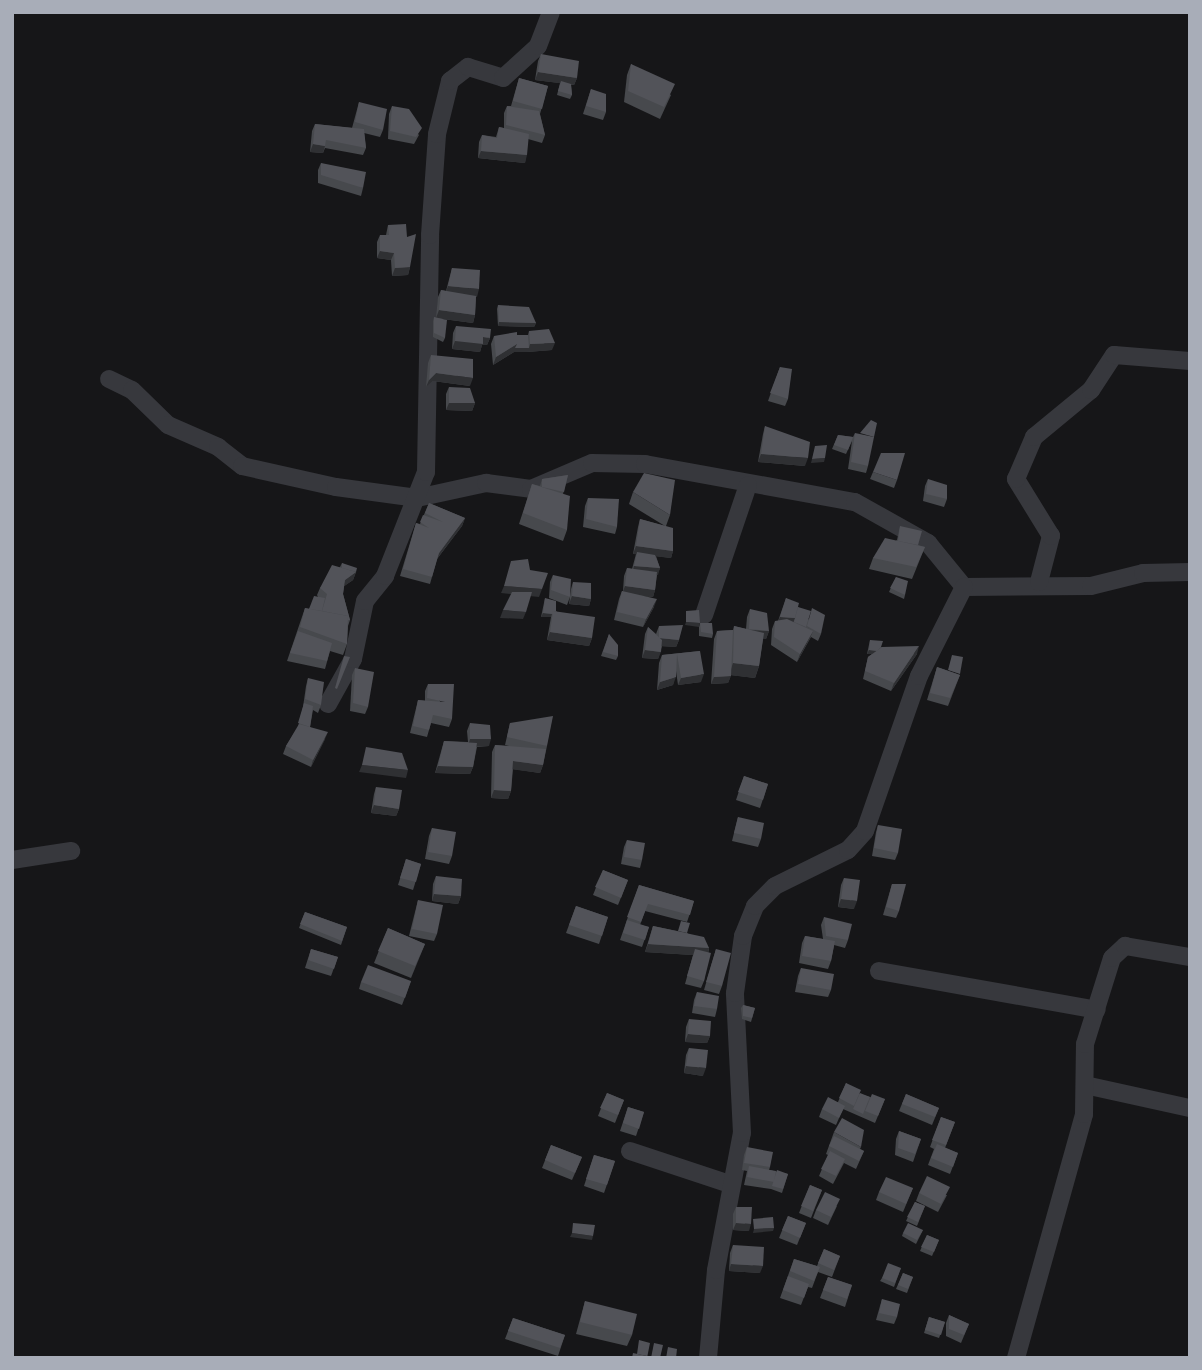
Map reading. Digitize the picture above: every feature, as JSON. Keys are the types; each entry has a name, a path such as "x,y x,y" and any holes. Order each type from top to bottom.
{"street":[{"path":"328,704 354,659 365,601 385,576 418,498 428,446 437,134 450,81 468,67 503,78 538,46 551,12"},
{"path":"1039,582 1051,536 1016,478 1034,438 1091,390 1114,355 1190,361"},
{"path":"109,379 132,390 168,425 218,447 242,466 418,498 486,483 531,489 592,463 645,464 748,485 815,492 876,511 928,543 964,587"},
{"path":"704,615 748,485"},
{"path":"964,587 1039,582 1091,586 1143,573 1190,572"},
{"path":"708,1358 730,1184 742,1133 735,993 747,926 755,906 775,887 848,850 865,831 919,676 964,587"},
{"path":"12,860 71,851"},
{"path":"1016,1358 1061,1202 1085,1085 1085,1044 1112,958 1125,946 1190,957"},
{"path":"879,971 1097,1010"},
{"path":"1085,1085 1190,1108"},
{"path":"630,1151 730,1184"}],"building":[{"path":"541,54 579,61 577,78 538,72"},
{"path":"631,64 675,84 664,107 628,91"},
{"path":"519,78 548,86 542,109 513,101"},
{"path":"561,81 571,84 572,95 558,91"},
{"path":"591,89 606,94 606,112 586,106"},
{"path":"359,102 387,109 383,130 355,122"},
{"path":"392,106 409,109 422,128 416,137 390,131"},
{"path":"507,106 539,111 545,135 506,125"},
{"path":"315,124 364,129 366,148 326,140 325,146 313,144"},
{"path":"499,127 529,134 527,155 481,151 482,135 497,138"},
{"path":"321,163 366,172 363,188 321,175"},
{"path":"406,224 407,237 416,234 410,267 395,268 394,253 380,251 380,235 389,235 388,225"},
{"path":"452,268 480,270 479,289 448,286"},
{"path":"441,290 476,296 475,315 439,310"},
{"path":"498,305 529,307 536,323 499,322"},
{"path":"434,317 447,320 445,338 434,333"},
{"path":"456,326 491,329 490,338 483,337 483,344 455,341"},
{"path":"549,329 555,343 530,344 529,331"},
{"path":"517,332 517,344 496,357 494,336"},
{"path":"517,335 528,335 529,348 515,348"},
{"path":"431,355 473,359 473,378 436,373 429,380"},
{"path":"780,367 792,369 788,399 770,393"},
{"path":"449,387 470,388 475,403 449,403"},
{"path":"871,420 877,423 874,437 860,433"},
{"path":"765,426 810,442 808,458 761,454"},
{"path":"855,433 874,437 868,466 851,462"},
{"path":"838,435 853,437 848,450 834,445"},
{"path":"827,445 825,458 812,459 815,446"},
{"path":"881,453 905,453 897,480 873,472"},
{"path":"644,473 675,480 670,515 633,492"},
{"path":"568,475 564,492 542,487 542,479"},
{"path":"928,479 947,485 947,499 926,494"},
{"path":"532,484 570,496 567,530 523,513"},
{"path":"588,498 619,499 617,527 586,519"},
{"path":"429,503 465,518 439,553 432,577 403,569 416,523 429,528 420,522 423,515 443,522 425,513"},
{"path":"640,519 673,528 673,551 636,546"},
{"path":"900,526 922,531 918,545 898,541"},
{"path":"885,538 925,547 916,567 873,558"},
{"path":"637,552 655,555 660,568 634,566"},
{"path":"528,559 530,570 548,573 542,589 504,586 511,561"},
{"path":"342,563 357,568 356,572 342,568"},
{"path":"332,565 356,572 345,580 343,594 350,620 348,616 322,611 327,594 320,588"},
{"path":"627,568 657,572 655,590 625,586"},
{"path":"553,575 571,579 570,597 551,590"},
{"path":"896,577 908,581 905,595 890,588"},
{"path":"573,582 591,583 591,599 572,596"},
{"path":"622,591 657,599 646,619 617,612"},
{"path":"512,592 532,592 526,612 503,610"},
{"path":"314,596 325,598 322,611 309,609"},
{"path":"545,598 556,601 556,611 553,611 553,614 543,613"},
{"path":"786,598 799,603 795,618 780,617"},
{"path":"798,607 811,611 806,627 794,622"},
{"path":"305,608 348,616 347,644 300,627"},
{"path":"812,608 825,615 821,634 807,626"},
{"path":"750,609 767,613 769,631 749,629"},
{"path":"699,610 700,623 686,622 686,611"},
{"path":"553,611 595,617 592,638 550,632"},
{"path":"787,619 813,631 800,654 774,637 775,621"},
{"path":"700,623 712,623 713,634 701,632"},
{"path":"683,625 679,640 659,638 659,626"},
{"path":"734,626 764,633 759,666 733,663"},
{"path":"648,627 662,640 661,652 645,650"},
{"path":"733,630 731,676 714,677 717,631"},
{"path":"298,631 332,643 327,661 290,653"},
{"path":"609,634 618,645 618,656 603,652"},
{"path":"870,640 883,641 877,651 869,650"},
{"path":"919,646 894,683 865,671 868,657 882,647"},
{"path":"700,651 704,674 681,678 677,654 676,677 660,682 662,655"},
{"path":"952,655 963,657 960,674 948,670"},
{"path":"344,656 350,657 337,689 335,688"},
{"path":"937,667 960,675 950,698 930,693"},
{"path":"355,668 374,672 368,707 353,703"},
{"path":"308,678 324,682 321,705 305,699"},
{"path":"428,684 454,684 452,719 433,715 429,730 413,726 418,700 445,702 427,698"},
{"path":"304,703 313,706 310,727 298,723"},
{"path":"553,716 547,746 507,737 510,723"},
{"path":"470,723 490,725 491,739 470,739"},
{"path":"299,724 328,732 313,760 286,746"},
{"path":"444,741 477,743 473,767 438,766"},
{"path":"495,745 546,749 543,765 513,761 511,791 494,790"},
{"path":"366,747 402,753 408,770 362,765"},
{"path":"744,776 768,784 763,800 738,792"},
{"path":"376,787 402,790 399,809 374,805"},
{"path":"738,817 764,823 761,839 734,833"},
{"path":"878,825 902,829 898,853 874,848"},
{"path":"432,828 456,832 452,856 428,852"},
{"path":"627,840 645,843 642,860 624,857"},
{"path":"406,859 421,864 416,882 400,878"},
{"path":"603,870 628,880 621,898 595,887"},
{"path":"436,876 462,879 461,896 434,894"},
{"path":"844,878 860,880 857,901 841,899"},
{"path":"892,884 906,884 899,911 886,907"},
{"path":"639,885 694,901 690,915 648,904 641,922 627,917"},
{"path":"418,900 443,905 437,934 412,929"},
{"path":"576,906 608,917 602,936 569,925"},
{"path":"305,912 347,927 342,941 300,924"},
{"path":"824,917 852,924 848,940 826,936"},
{"path":"627,920 649,927 645,940 623,933"},
{"path":"681,921 690,923 687,933 678,931"},
{"path":"653,926 704,937 709,948 648,944"},
{"path":"388,928 425,944 415,966 378,951"},
{"path":"805,936 835,941 831,961 802,956"},
{"path":"311,949 338,957 334,969 308,960"},
{"path":"695,949 711,953 704,981 687,976"},
{"path":"716,949 731,953 722,986 706,982"},
{"path":"368,965 411,981 405,998 361,982"},
{"path":"801,968 834,974 831,990 798,984"},
{"path":"697,992 719,996 717,1009 694,1006"},
{"path":"743,1005 755,1008 752,1018 743,1016"},
{"path":"689,1019 711,1021 710,1036 688,1034"},
{"path":"689,1048 708,1050 706,1068 686,1066"},
{"path":"846,1083 861,1090 854,1106 839,1098"},
{"path":"607,1093 624,1100 618,1115 600,1108"},
{"path":"860,1093 870,1097 863,1114 853,1109"},
{"path":"872,1094 885,1099 878,1116 865,1111"},
{"path":"906,1094 939,1108 935,1117 902,1104"},
{"path":"828,1097 845,1106 839,1118 822,1109"},
{"path":"628,1107 644,1112 639,1129 623,1123"},
{"path":"941,1117 955,1122 946,1145 932,1140"},
{"path":"842,1118 864,1130 861,1147 834,1132"},
{"path":"899,1131 921,1139 915,1154 898,1148"},
{"path":"834,1136 864,1151 859,1161 829,1146"},
{"path":"937,1144 958,1153 953,1167 931,1158"},
{"path":"551,1145 582,1157 575,1173 545,1160"},
{"path":"747,1147 773,1152 770,1167 744,1163"},
{"path":"830,1151 845,1159 836,1176 821,1169"},
{"path":"594,1155 615,1161 607,1185 586,1179"},
{"path":"749,1166 776,1171 774,1182 747,1177"},
{"path":"777,1170 788,1174 783,1189 772,1186"},
{"path":"927,1176 950,1187 941,1204 919,1193"},
{"path":"886,1177 913,1188 906,1204 879,1192"},
{"path":"810,1185 822,1190 813,1211 801,1206"},
{"path":"825,1192 840,1199 831,1217 816,1210"},
{"path":"915,1202 925,1206 918,1222 907,1217"},
{"path":"736,1207 752,1207 751,1224 736,1223"},
{"path":"788,1216 806,1223 800,1238 782,1230"},
{"path":"773,1217 774,1228 754,1229 753,1219"},
{"path":"573,1223 595,1225 593,1236 572,1233"},
{"path":"908,1223 923,1230 917,1240 903,1233"},
{"path":"927,1235 939,1240 934,1252 921,1247"},
{"path":"733,1245 764,1247 763,1266 731,1264"},
{"path":"824,1249 840,1256 834,1270 818,1263"},
{"path":"794,1259 820,1267 814,1281 790,1271"},
{"path":"888,1263 901,1268 895,1283 882,1278"},
{"path":"903,1273 913,1277 908,1289 898,1285"},
{"path":"788,1276 809,1284 804,1298 783,1290"},
{"path":"828,1277 852,1285 847,1299 823,1290"},
{"path":"882,1299 900,1304 897,1317 879,1313"},
{"path":"585,1301 637,1314 632,1335 580,1322"},
{"path":"949,1315 969,1324 964,1335 949,1329"},
{"path":"929,1317 945,1322 941,1335 925,1330"},
{"path":"513,1318 565,1335 560,1348 508,1331"},
{"path":"639,1340 650,1343 647,1358 637,1354"},
{"path":"654,1343 663,1345 660,1358 651,1358"},
{"path":"668,1347 677,1349 676,1358 666,1358"},
{"path":"633,1353 647,1356 647,1358 632,1358"}]}
